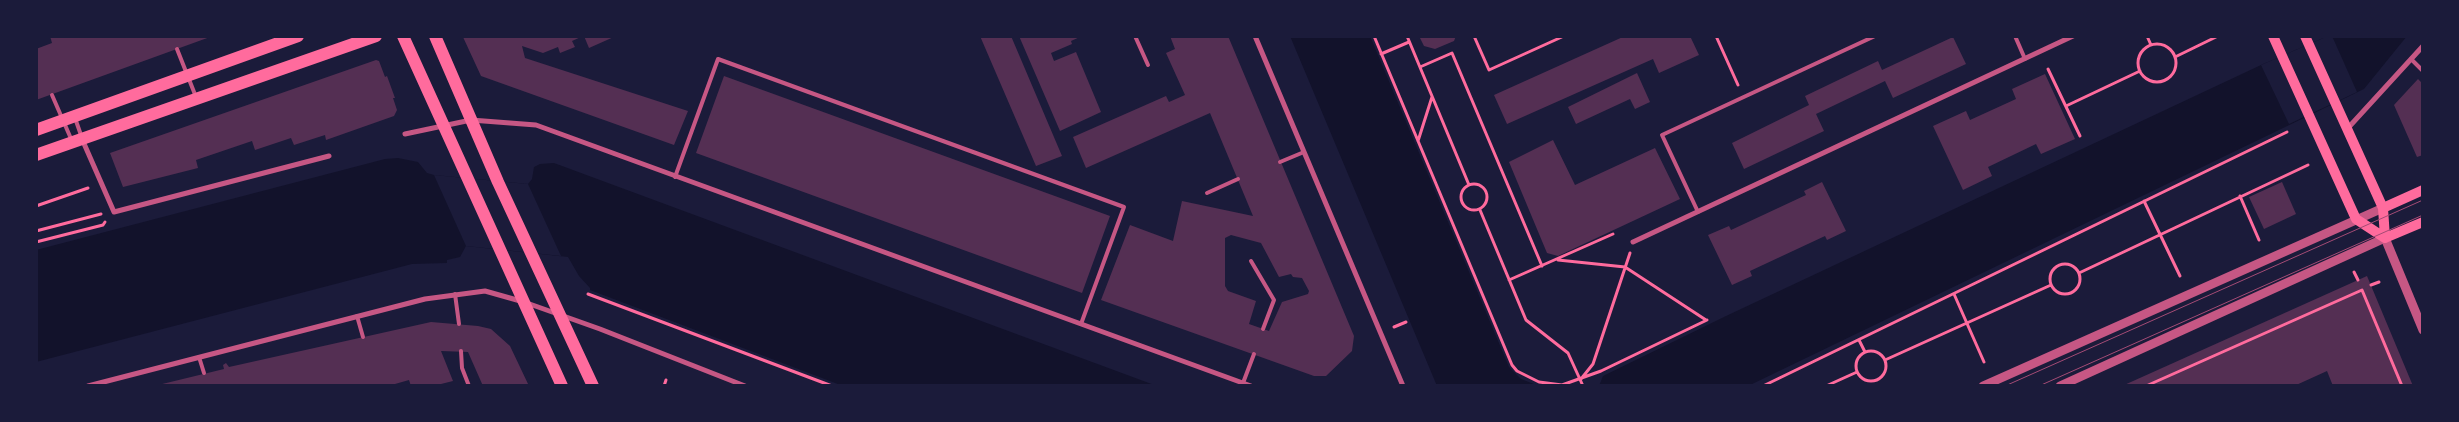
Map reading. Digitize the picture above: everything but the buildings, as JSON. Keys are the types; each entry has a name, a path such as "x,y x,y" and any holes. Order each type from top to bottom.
{"main road":[{"path":"36,130 298,36"},
{"path":"36,155 376,36"},
{"path":"403,36 562,386"},
{"path":"435,36 498,182 593,386"},
{"path":"2273,36 2356,219 2385,238"},
{"path":"2306,40 2337,103 2383,208 2385,238"},
{"path":"2383,208 2423,190"},
{"path":"2385,238 2423,222"}],"street":[{"path":"1255,36 1403,386"},
{"path":"1633,242 2074,36"},
{"path":"2348,128 2423,46"},
{"path":"405,134 471,120 536,125 1251,386"},
{"path":"77,140 114,212 328,156"},
{"path":"1983,386 2383,208"},
{"path":"2060,386 2385,238 2423,330"},
{"path":"88,386 424,299 485,291 524,302 600,329 745,386"}],"lane":[{"path":"1135,36 1148,65"},
{"path":"1698,212 1662,135 1875,36"},
{"path":"2015,36 2025,59"},
{"path":"177,48 197,99"},
{"path":"675,177 718,59 1124,207 1081,324"},
{"path":"2411,59 2423,71"},
{"path":"52,94 69,118 77,140"},
{"path":"69,118 77,140"},
{"path":"1280,162 1304,152"},
{"path":"1207,193 1238,179"},
{"path":"1251,261 1274,300 1263,329"},
{"path":"455,294 459,324"},
{"path":"358,316 363,337"},
{"path":"461,351 462,368 470,386"},
{"path":"1244,383 1254,354"},
{"path":"199,357 204,373"}],"path":[{"path":"1374,36 1512,365 1523,375 1539,382 1562,384 1582,382 1707,320 1625,267 1558,260"},
{"path":"1407,36 1469,185"},
{"path":"1474,36 1489,70 1564,36"},
{"path":"1716,36 1744,97"},
{"path":"2147,36 2151,45"},
{"path":"2175,58 2218,36"},
{"path":"1381,54 1409,42"},
{"path":"2151,45 2164,46 2173,52 2176,63 2172,74 2164,80 2148,79 2140,71 2140,55 2151,45"},
{"path":"1420,67 1452,53 1542,266"},
{"path":"2048,69 2080,136"},
{"path":"2066,106 2140,71"},
{"path":"1418,141 1432,97"},
{"path":"1763,386 2286,132"},
{"path":"2079,273 2308,164"},
{"path":"36,206 101,184"},
{"path":"1469,185 1480,185 1487,192 1487,202 1480,210 1469,210 1462,203 1462,192 1469,185"},
{"path":"2240,196 2259,240"},
{"path":"2144,201 2180,276"},
{"path":"1480,210 1526,320 1568,353 1582,382"},
{"path":"36,231 114,212"},
{"path":"36,242 103,225"},
{"path":"1509,280 1558,260 1613,234"},
{"path":"1582,382 1592,364 1633,242"},
{"path":"2070,265 2079,273 2079,285 2071,293 2059,293 2051,285 2051,274 2059,266 2070,265"},
{"path":"2354,272 2358,280"},
{"path":"2371,285 2379,282"},
{"path":"1885,360 2051,285"},
{"path":"2146,386 2362,290 2402,386"},
{"path":"588,294 832,386"},
{"path":"1954,294 1984,362"},
{"path":"1394,327 1406,322"},
{"path":"1859,340 1865,352"},
{"path":"1865,352 1877,352 1885,360 1885,372 1877,380 1866,380 1857,372 1857,361 1865,352"},
{"path":"1826,386 1857,372"},
{"path":"664,386 666,380"}],"shaded area":[{"path":"1290,36 1370,36 1509,367 1521,379 1539,386 1437,386"},
{"path":"2328,36 2407,36 2364,89 1748,386 1599,386 1603,376 1726,316 2261,65"},
{"path":"398,158 418,162 427,173 434,175 528,184 532,179 534,167 540,164 554,163 1157,386 843,386 590,290 568,257 466,246 460,257 447,260 447,263 412,264 36,362 36,250 385,159"}],"pier":[{"path":"2328,36 2332,36 2357,92 2289,124 2261,65"},
{"path":"434,175 528,184 561,256 466,246"}],"tram line":[{"path":"2005,386 2423,200"},
{"path":"2039,386 2423,215"}]}
